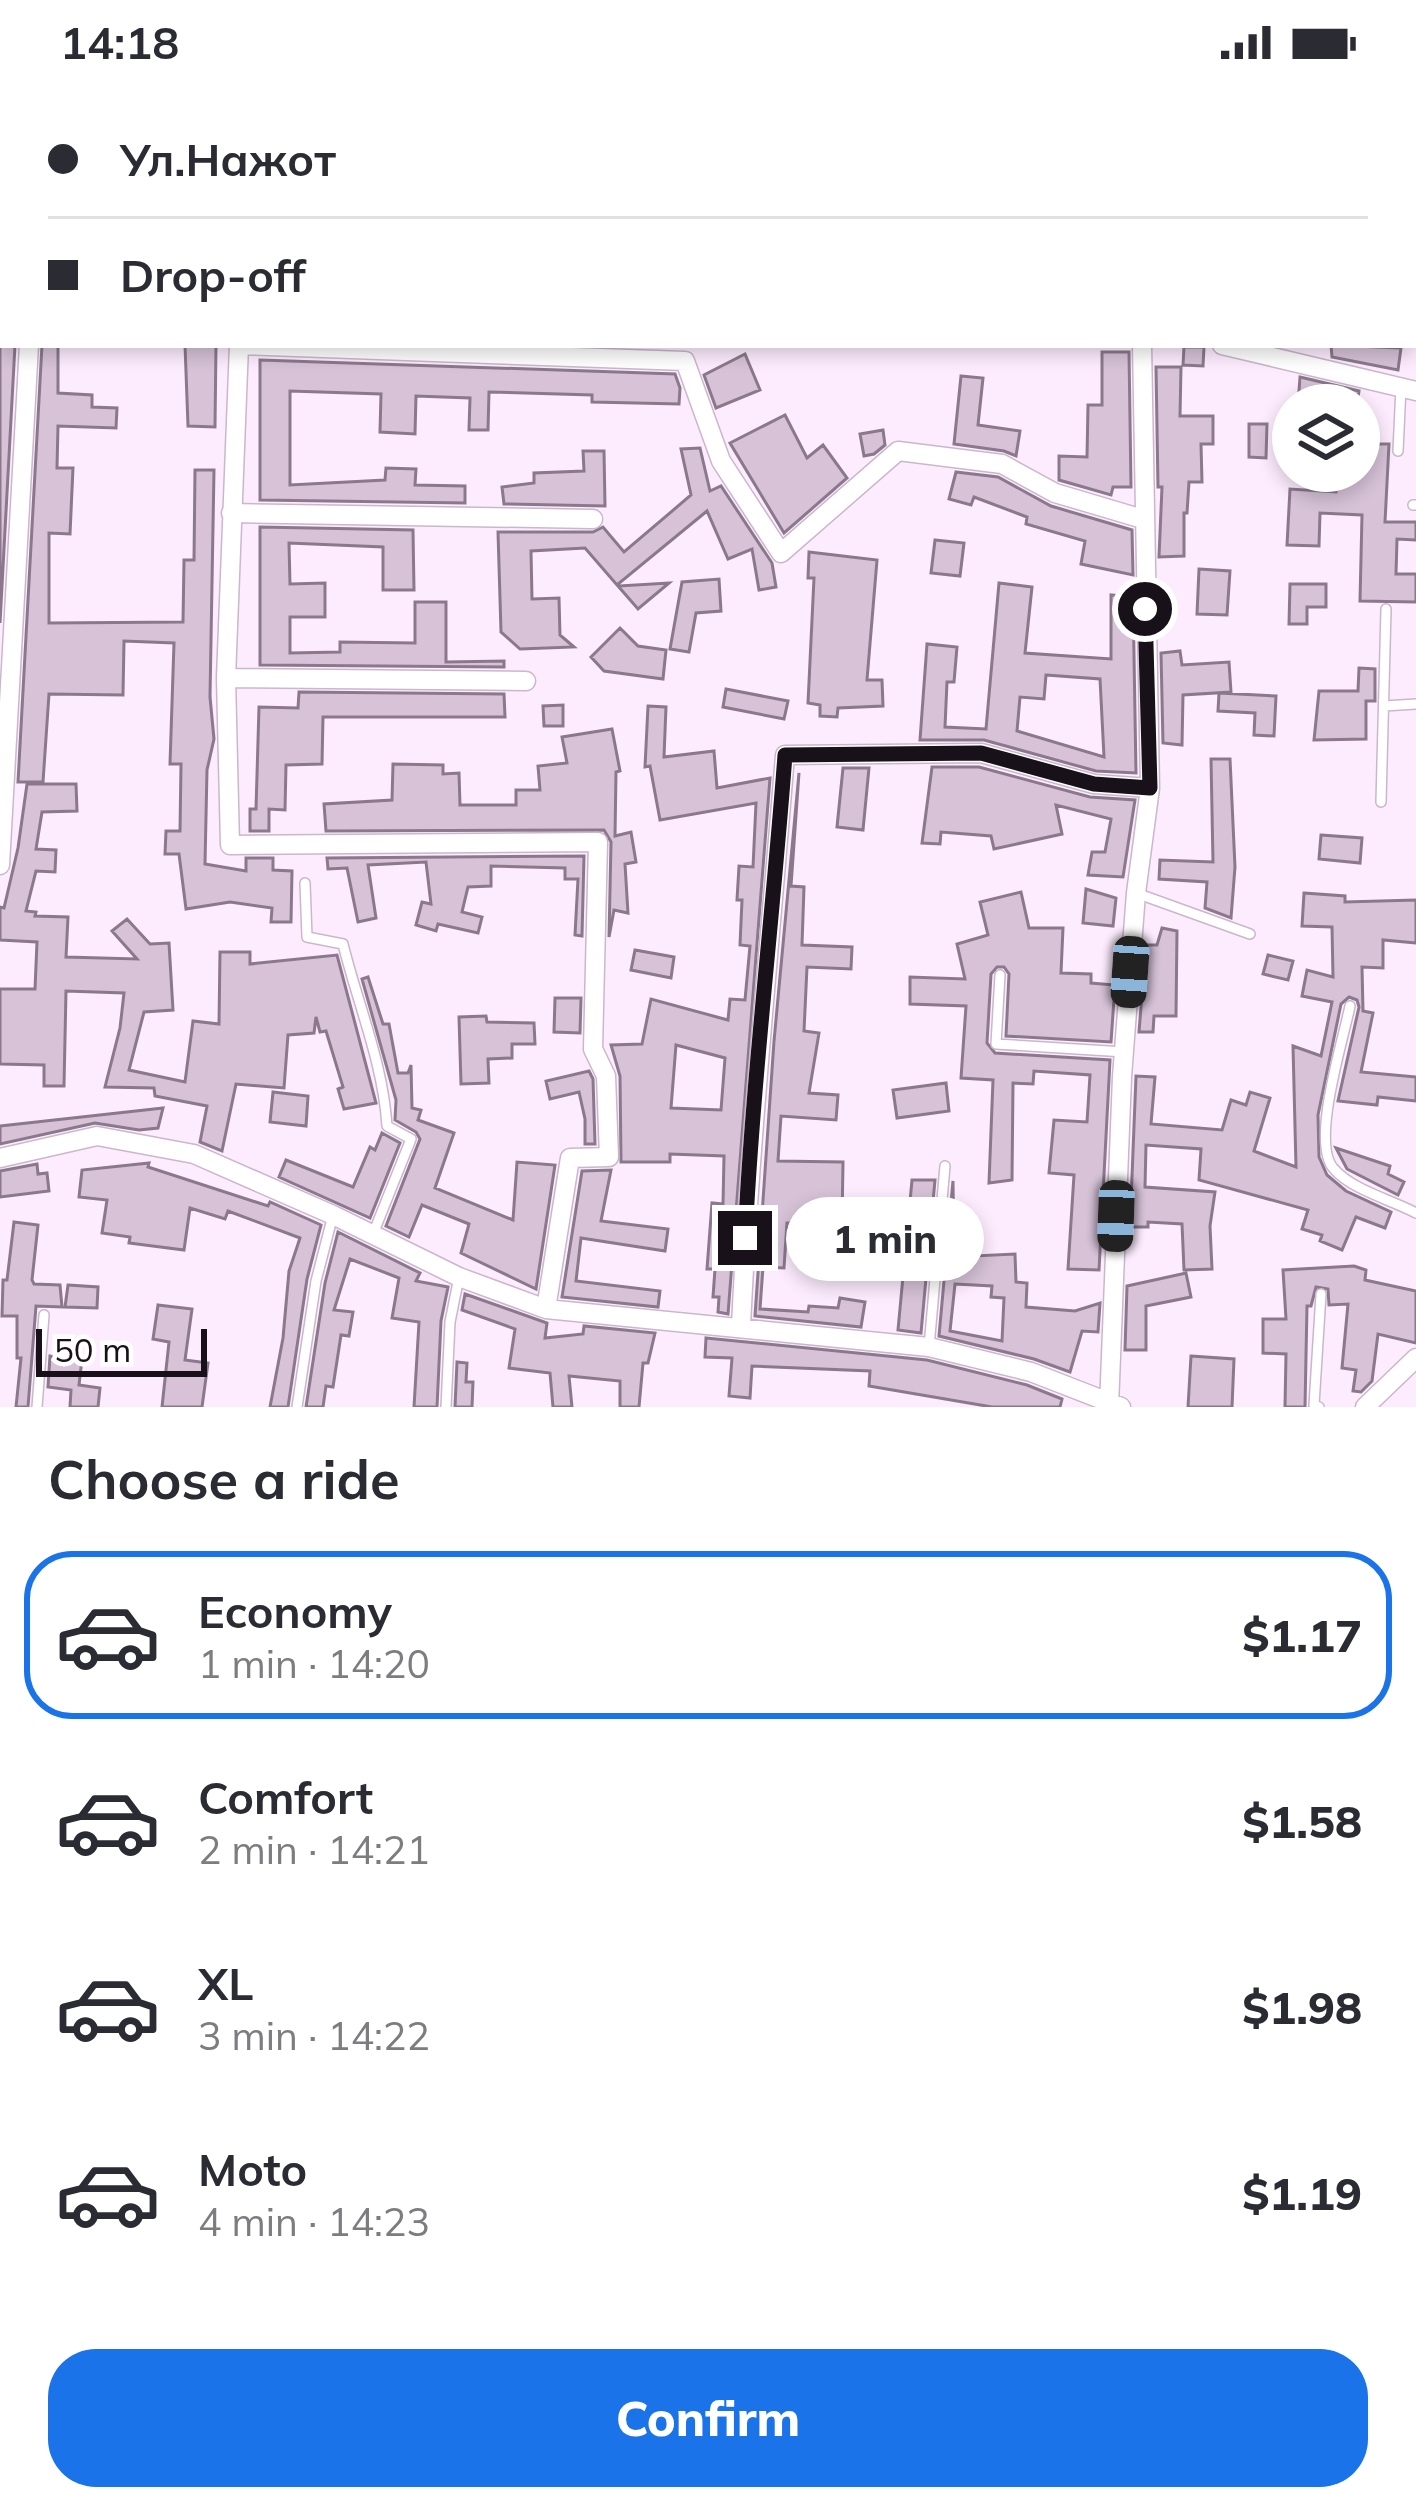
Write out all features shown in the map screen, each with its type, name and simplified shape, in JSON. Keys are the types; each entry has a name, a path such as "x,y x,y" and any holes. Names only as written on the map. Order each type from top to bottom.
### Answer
{"street":[{"path":"0,865 29,348"},
{"path":"238,348 226,677 230,845 598,842 592,1049 605,1076 609,1157 570,1158 546,1309"},
{"path":"406,348 685,353 722,461 781,553 898,452 1002,464 1055,493 1143,519"},
{"path":"0,1158 97,1136 194,1154 459,1277 546,1309 929,1346 1030,1372 1113,1406 1125,1052 1136,893 1150,788 1142,348"},
{"path":"1235,348 1409,389"},
{"path":"231,513 593,519"},
{"path":"226,677 526,681"},
{"path":"741,1326 749,1149 767,992 785,755 981,753 1094,784 1150,788"},
{"path":"1365,1407 1416,1358"}],"lane":[{"path":"1398,451 1409,389"},
{"path":"1381,802 1386,609"},
{"path":"1384,706 1416,704"},
{"path":"305,883 308,937 343,944 384,1084 387,1126 411,1139 373,1234"},
{"path":"1136,893 1250,934"},
{"path":"1000,975 996,1044 1125,1052"},
{"path":"1350,1006 1328,1108 1329,1165 1341,1176 1416,1213"},
{"path":"929,1346 945,1166"},
{"path":"297,1407 316,1281 333,1215"},
{"path":"446,1407 450,1322 459,1277"},
{"path":"1319,1407 1314,1405 1321,1294"},
{"path":"38,1407 44,1315"}],"building":[{"path":"0,348 15,348 0,623"},
{"path":"42,348 58,348 58,393 92,395 92,407 117,408 116,428 58,426 57,468 73,468 70,534 49,533 49,623 183,622 184,560 194,560 195,470 214,470 210,697 214,739 207,770 205,864 246,871 246,858 273,858 273,870 292,871 291,922 271,922 272,908 230,902 186,909 179,854 165,854 166,831 180,831 181,764 170,764 174,643 124,641 123,695 49,694 43,782 18,782"},
{"path":"185,348 216,348 215,427 188,426"},
{"path":"1184,348 1204,348 1203,366 1183,365"},
{"path":"1331,348 1401,348 1398,370 1332,357"},
{"path":"1102,352 1129,352 1131,487 1113,487 1111,495 1059,480 1059,456 1087,457 1088,405 1102,405"},
{"path":"745,354 760,390 716,408 704,375"},
{"path":"260,360 675,374 679,404 489,392 488,430 469,430 470,398 416,396 415,434 380,432 381,394 290,391 290,485 385,480 386,468 416,469 415,485 465,486 465,503 260,500"},
{"path":"1156,367 1181,367 1180,416 1213,416 1213,444 1201,444 1202,482 1189,482 1184,556 1159,557 1162,487 1158,487"},
{"path":"961,376 983,378 978,425 1020,431 1016,456 954,444"},
{"path":"1300,377 1330,384 1300,384"},
{"path":"785,415 807,458 823,445 847,478 784,533 730,443"},
{"path":"1249,424 1267,424 1266,458 1249,457"},
{"path":"883,430 885,445 864,456 860,434"},
{"path":"1380,444 1389,444 1385,522 1416,522 1416,540 1397,539 1396,574 1416,574 1416,602 1360,601 1362,515 1320,513 1319,546 1287,545 1290,492 1380,492"},
{"path":"700,448 710,491 721,486 772,563 776,587 759,590 752,549 728,559 707,511 617,585 585,548 531,551 532,599 559,598 560,635 574,647 520,649 501,632 498,532 593,532 603,527 624,552 691,495 681,449"},
{"path":"583,451 604,451 605,506 504,504 502,487 534,483 534,473 584,471"},
{"path":"956,472 998,477 1051,506 1132,530 1133,575 1081,564 1085,541 1026,524 1027,517 974,497 971,505 949,499"},
{"path":"260,527 413,530 414,590 383,590 383,547 289,543 290,584 325,583 325,617 290,617 290,653 340,652 340,642 415,643 415,602 446,602 446,662 504,661 504,667 260,665"},
{"path":"935,540 964,543 960,576 931,573"},
{"path":"809,552 877,560 867,680 882,680 883,706 838,708 837,717 820,716 820,705 808,703 814,578 808,578"},
{"path":"1199,569 1230,571 1227,615 1197,614"},
{"path":"719,579 721,611 696,613 689,652 670,649 682,582"},
{"path":"669,583 638,609 618,586"},
{"path":"999,583 1032,587 1025,653 1111,659 1111,595 1133,597 1136,773 1096,771 984,740 920,740 927,644 957,647 954,682 947,682 945,727 986,729","holes":["1046,675 1100,679 1104,757 1017,731 1020,697 1044,699"]},
{"path":"1290,584 1326,584 1326,607 1307,607 1307,624 1289,624"},
{"path":"620,628 638,646 666,650 663,679 604,671 591,657"},
{"path":"1180,651 1182,665 1229,662 1231,692 1183,695 1182,745 1163,743 1161,653"},
{"path":"1359,668 1375,669 1375,701 1366,701 1366,739 1314,740 1319,691 1358,691"},
{"path":"726,689 788,701 784,719 723,707"},
{"path":"299,692 504,694 505,717 323,717 322,764 286,765 285,810 269,809 269,831 250,831 250,809 256,809 259,707 298,708"},
{"path":"1219,693 1276,696 1274,736 1254,735 1255,713 1218,711"},
{"path":"563,705 563,726 544,726 543,706"},
{"path":"648,706 666,707 664,757 714,751 717,788 770,778 728,1314 718,1312 719,1297 713,1297 715,1269 707,1269 712,1203 723,1204 724,1156 670,1154 670,1162 621,1162 620,1076 611,1045 642,1044 651,999 728,1020 730,999 745,1000 750,946 740,945 742,900 737,900 739,866 753,867 756,803 660,820 650,766 645,767","holes":["676,1045 725,1058 721,1110 671,1108"]},
{"path":"612,729 620,771 616,772 615,836 631,832 636,862 625,864 628,913 614,910 609,937 611,842 604,830 326,831 324,804 392,800 393,764 443,765 443,774 459,773 460,805 516,805 516,790 540,790 538,766 567,763 562,737"},
{"path":"1211,759 1230,759 1235,867 1231,918 1205,908 1207,882 1159,879 1160,860 1213,862"},
{"path":"932,767 979,767 1090,797 1135,800 1123,877 1088,875 1092,852 1105,852 1111,819 1056,805 1062,834 994,849 991,836 941,832 940,844 922,843"},
{"path":"843,768 869,768 863,830 837,827"},
{"path":"799,773 791,886 804,887 802,945 852,947 851,969 807,967 804,1031 819,1033 809,1093 838,1095 836,1120 781,1116 778,1161 843,1162 842,1224 787,1223 784,1268 763,1267 760,1309 808,1312 809,1306 838,1308 840,1298 865,1302 861,1327 755,1316"},
{"path":"27,784 76,784 77,811 42,812 36,849 56,850 55,872 36,871 26,911 36,912 35,916 68,917 66,957 137,959 112,931 127,919 150,944 169,943 173,1010 144,1012 129,1070 185,1082 193,1021 219,1024 220,952 250,952 250,964 337,955 376,1103 344,1109 338,1089 343,1087 326,1031 320,1032 316,1017 314,1033 288,1035 284,1088 236,1084 222,1151 200,1142 207,1106 155,1096 154,1088 105,1087 124,993 66,991 64,1086 44,1086 44,1065 0,1064 0,989 35,989 37,942 0,940 0,907 4,908 18,848"},
{"path":"1321,835 1362,838 1360,863 1319,859"},
{"path":"584,856 582,936 575,935 578,879 565,879 565,868 491,866 491,886 468,887 462,912 482,917 478,933 438,924 436,931 416,925 422,902 431,904 426,862 368,865 376,918 358,922 347,868 328,869 327,858"},
{"path":"1086,889 1116,898 1113,926 1083,923"},
{"path":"1021,892 1029,928 1063,928 1061,973 1091,974 1091,983 1115,985 1111,1042 1006,1036 1009,974 997,967 991,974 987,1043 995,1053 1110,1060 1099,1270 1068,1269 1074,1175 1049,1173 1054,1120 1087,1122 1090,1075 1034,1071 1033,1084 1013,1083 1012,1180 989,1183 993,1080 961,1078 966,1006 910,1004 910,977 965,979 957,944 988,935 980,902"},
{"path":"1304,893 1345,896 1345,902 1416,900 1416,943 1383,940 1383,968 1362,967 1363,1011 1373,1013 1361,1072 1416,1077 1416,1101 1378,1097 1377,1105 1338,1101 1359,1007 1349,997 1341,1004 1318,1115 1319,1157 1327,1175 1346,1191 1391,1212 1385,1228 1356,1217 1342,1250 1320,1241 1322,1235 1302,1229 1308,1210 1199,1180 1201,1149 1146,1145 1145,1187 1215,1192 1210,1226 1212,1269 1184,1270 1182,1224 1148,1222 1148,1227 1130,1227 1136,1076 1155,1077 1151,1124 1222,1130 1231,1100 1246,1105 1250,1092 1270,1098 1254,1151 1296,1167 1293,1046 1321,1056 1332,1002 1302,996 1307,970 1333,977 1332,927 1302,926"},
{"path":"1162,928 1177,931 1176,1016 1154,1016 1153,1032 1139,1032 1146,945 1157,945"},
{"path":"635,950 674,957 671,978 631,970"},
{"path":"1268,955 1293,961 1288,980 1263,974"},
{"path":"368,977 383,1024 389,1024 398,1073 408,1073 411,1065 412,1108 421,1110 418,1120 454,1133 435,1188 513,1220 517,1162 555,1165 536,1289 461,1253 469,1224 422,1205 409,1237 386,1226 420,1139 395,1120 396,1100 362,979"},
{"path":"555,998 581,998 580,1033 554,1032"},
{"path":"486,1016 487,1022 534,1023 535,1044 512,1044 512,1058 488,1059 489,1083 461,1084 459,1017"},
{"path":"589,1071 595,1144 585,1144 579,1092 550,1099 546,1081"},
{"path":"946,1083 949,1111 897,1118 893,1090"},
{"path":"273,1092 308,1096 306,1126 270,1122"},
{"path":"163,1108 158,1128 95,1123 0,1144 0,1126"},
{"path":"382,1133 400,1143 370,1218 279,1177 286,1160 353,1187 370,1147 375,1150"},
{"path":"1336,1148 1390,1166 1388,1174 1404,1182 1398,1195 1347,1169"},
{"path":"149,1163 148,1167 268,1206 270,1202 321,1225 307,1279 288,1407 270,1407 289,1271 300,1238 228,1211 225,1219 190,1208 184,1250 129,1243 130,1237 102,1233 107,1200 79,1197 82,1170"},
{"path":"37,1164 38,1174 47,1173 49,1191 0,1197 0,1171"},
{"path":"611,1170 601,1221 668,1229 665,1251 581,1238 576,1281 660,1291 658,1307 562,1297 582,1171"},
{"path":"912,1180 935,1180 921,1333 898,1330"},
{"path":"953,1181 954,1257 1015,1254 1016,1282 1027,1283 1026,1307 1075,1311 1100,1303 1098,1332 1082,1331 1070,1372 939,1336","holes":["955,1284 992,1286 991,1297 1004,1298 1002,1341 950,1331"]},
{"path":"14,1222 38,1225 32,1280 60,1285 62,1307 36,1306 28,1407 16,1407 21,1358 17,1358 17,1316 2,1316"},
{"path":"338,1232 420,1273 416,1281 448,1287 441,1321 437,1407 414,1407 419,1322 392,1318 399,1278 350,1259 334,1310 353,1312 349,1336 341,1335 333,1387 326,1386 323,1407 306,1407 325,1283"},
{"path":"1354,1266 1366,1270 1365,1280 1416,1291 1416,1343 1378,1334 1372,1381 1361,1392 1353,1391 1356,1370 1342,1368 1348,1304 1329,1305 1328,1289 1316,1287 1311,1306 1307,1306 1305,1407 1285,1407 1286,1354 1263,1353 1263,1319 1286,1319 1283,1270"},
{"path":"1186,1273 1191,1297 1146,1306 1146,1350 1125,1350 1127,1286"},
{"path":"68,1285 98,1287 97,1308 65,1307"},
{"path":"465,1294 547,1323 545,1338 583,1334 584,1326 655,1333 648,1363 643,1363 639,1407 620,1407 620,1381 569,1376 572,1407 553,1407 550,1373 509,1368 515,1329 462,1310"},
{"path":"158,1305 192,1309 185,1360 208,1363 202,1407 162,1407 169,1342 153,1339"},
{"path":"706,1338 927,1360 1027,1385 1062,1399 1060,1407 992,1407 869,1386 870,1371 752,1366 750,1398 729,1396 732,1358 705,1357"},
{"path":"50,1356 82,1359 79,1385 100,1388 98,1407 70,1407 71,1390 48,1387"},
{"path":"1191,1356 1234,1359 1232,1407 1188,1407"},
{"path":"457,1362 467,1363 466,1382 473,1382 472,1407 455,1407"}],"route":[{"path":"745,1238 785,755 981,753 1094,784 1150,788 1145,609"}]}
